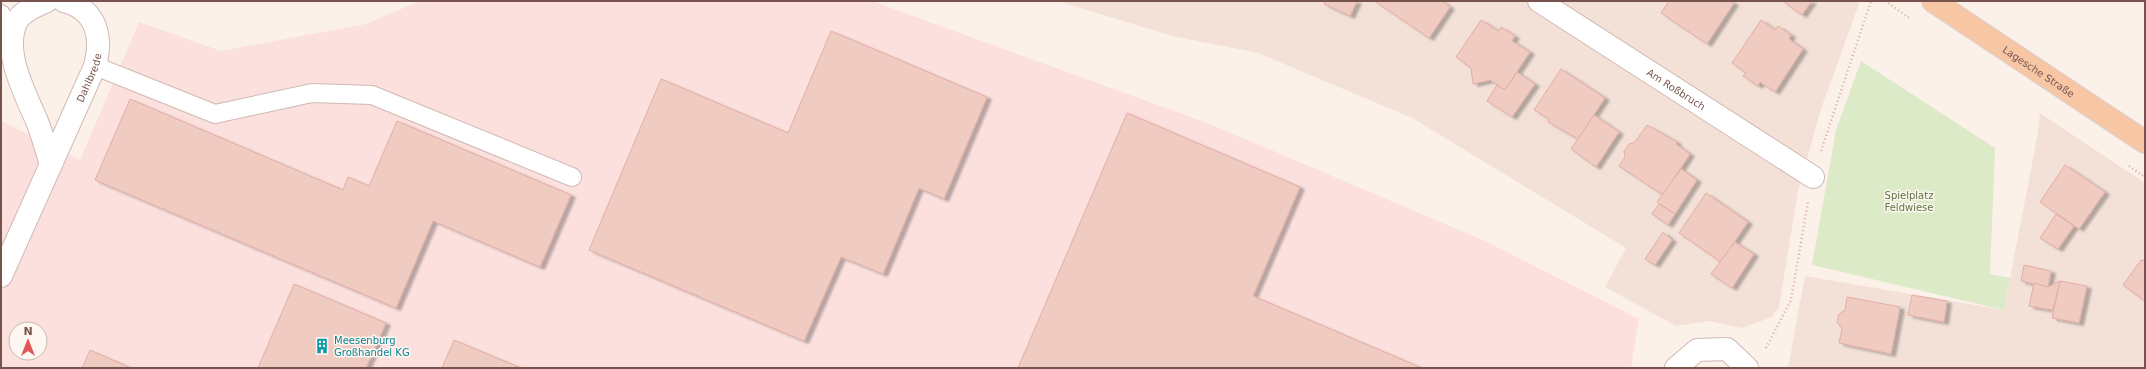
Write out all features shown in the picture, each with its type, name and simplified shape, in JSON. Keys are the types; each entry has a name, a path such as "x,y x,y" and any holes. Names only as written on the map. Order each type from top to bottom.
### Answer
{"main road":[{"name":"Lagesche Straße","path":"1933,1 2145,142"}],"street":[{"path":"47,1 30,8 19,18 7,21 13,62 38,125 51,165"},
{"name":"Dahlbrede","path":"1,276 95,66 98,53 94,24 86,12 75,4 64,1"},
{"name":"Am Roßbruch","path":"1539,1 1813,178"},
{"path":"1676,368 1697,350 1727,349 1747,368"}],"lane":[{"path":"95,66 215,114 312,93 372,95 572,178"}],"shaded area":[{"path":"420,1 872,1 1210,124 1487,242 1639,319 1631,368 1,368 1,121 80,160 139,22 221,51 366,24"},
{"path":"1058,1 1860,1 1821,109 1798,191 1779,307 1772,317 1742,328 1709,321 1676,326 1605,287 1626,248 1412,118 1258,53 1172,36"},
{"path":"2040,113 2145,183 2145,368 1788,368 1805,276 2004,310 2038,132"}],"green space":[{"name":"Spielplatz Feldwiese","path":"1861,61 1995,148 1990,274 2010,278 2004,310 1812,265 1836,130"}],"building":[{"path":"1325,1 1357,1 1350,16 1324,4"},
{"path":"1442,1 1450,7 1429,38 1376,2"},
{"path":"1669,1 1731,1 1734,3 1707,44 1661,13"},
{"path":"1786,1 1812,1 1802,15 1785,3"},
{"path":"1481,20 1498,31 1501,27 1515,36 1512,41 1530,52 1505,90 1490,80 1473,84 1471,68 1456,57"},
{"path":"1761,20 1775,30 1778,26 1791,35 1789,39 1803,49 1775,92 1760,82 1758,86 1743,76 1746,73 1732,63"},
{"path":"831,31 987,97 944,199 919,188 883,274 841,257 804,341 589,250 661,79 788,133"},
{"path":"1561,69 1605,98 1578,139 1548,122 1549,119 1534,110"},
{"path":"1517,72 1535,84 1512,117 1487,101 1497,85 1505,90"},
{"path":"130,99 343,190 348,177 369,186 397,121 571,195 540,267 433,221 396,308 95,180"},
{"path":"1127,113 1300,187 1253,296 1422,368 1018,368"},
{"path":"1594,115 1619,132 1596,167 1571,149"},
{"path":"1647,125 1677,142 1676,144 1690,154 1663,195 1619,166 1625,157 1624,151 1629,144 1635,142"},
{"path":"2065,165 2105,192 2079,229 2040,202"},
{"path":"1681,169 1697,180 1675,214 1657,202"},
{"path":"1706,193 1748,222 1721,262 1679,233"},
{"path":"1659,204 1675,214 1668,225 1652,214"},
{"path":"2056,214 2074,226 2058,249 2040,238"},
{"path":"1663,232 1672,240 1655,265 1645,259"},
{"path":"1735,242 1754,254 1732,288 1711,274"},
{"path":"2145,258 2145,301 2123,285 2141,260 2143,261"},
{"path":"2024,265 2051,271 2048,287 2021,281"},
{"path":"2060,281 2087,286 2079,323 2052,318"},
{"path":"2060,281 2053,310 2029,306 2034,283 2048,287"},
{"name":"Meesenburg Großhandel KG","path":"294,284 386,323 366,368 258,368"},
{"path":"1912,295 1947,301 1944,322 1908,315"},
{"path":"1847,297 1900,307 1891,354 1839,343 1842,329 1837,322 1839,314 1845,310"},
{"path":"454,340 521,368 442,368"},
{"path":"90,350 131,368 82,368"}],"place":[{"name":"Meesenburg Großhandel KG","path":"322,346"}]}
